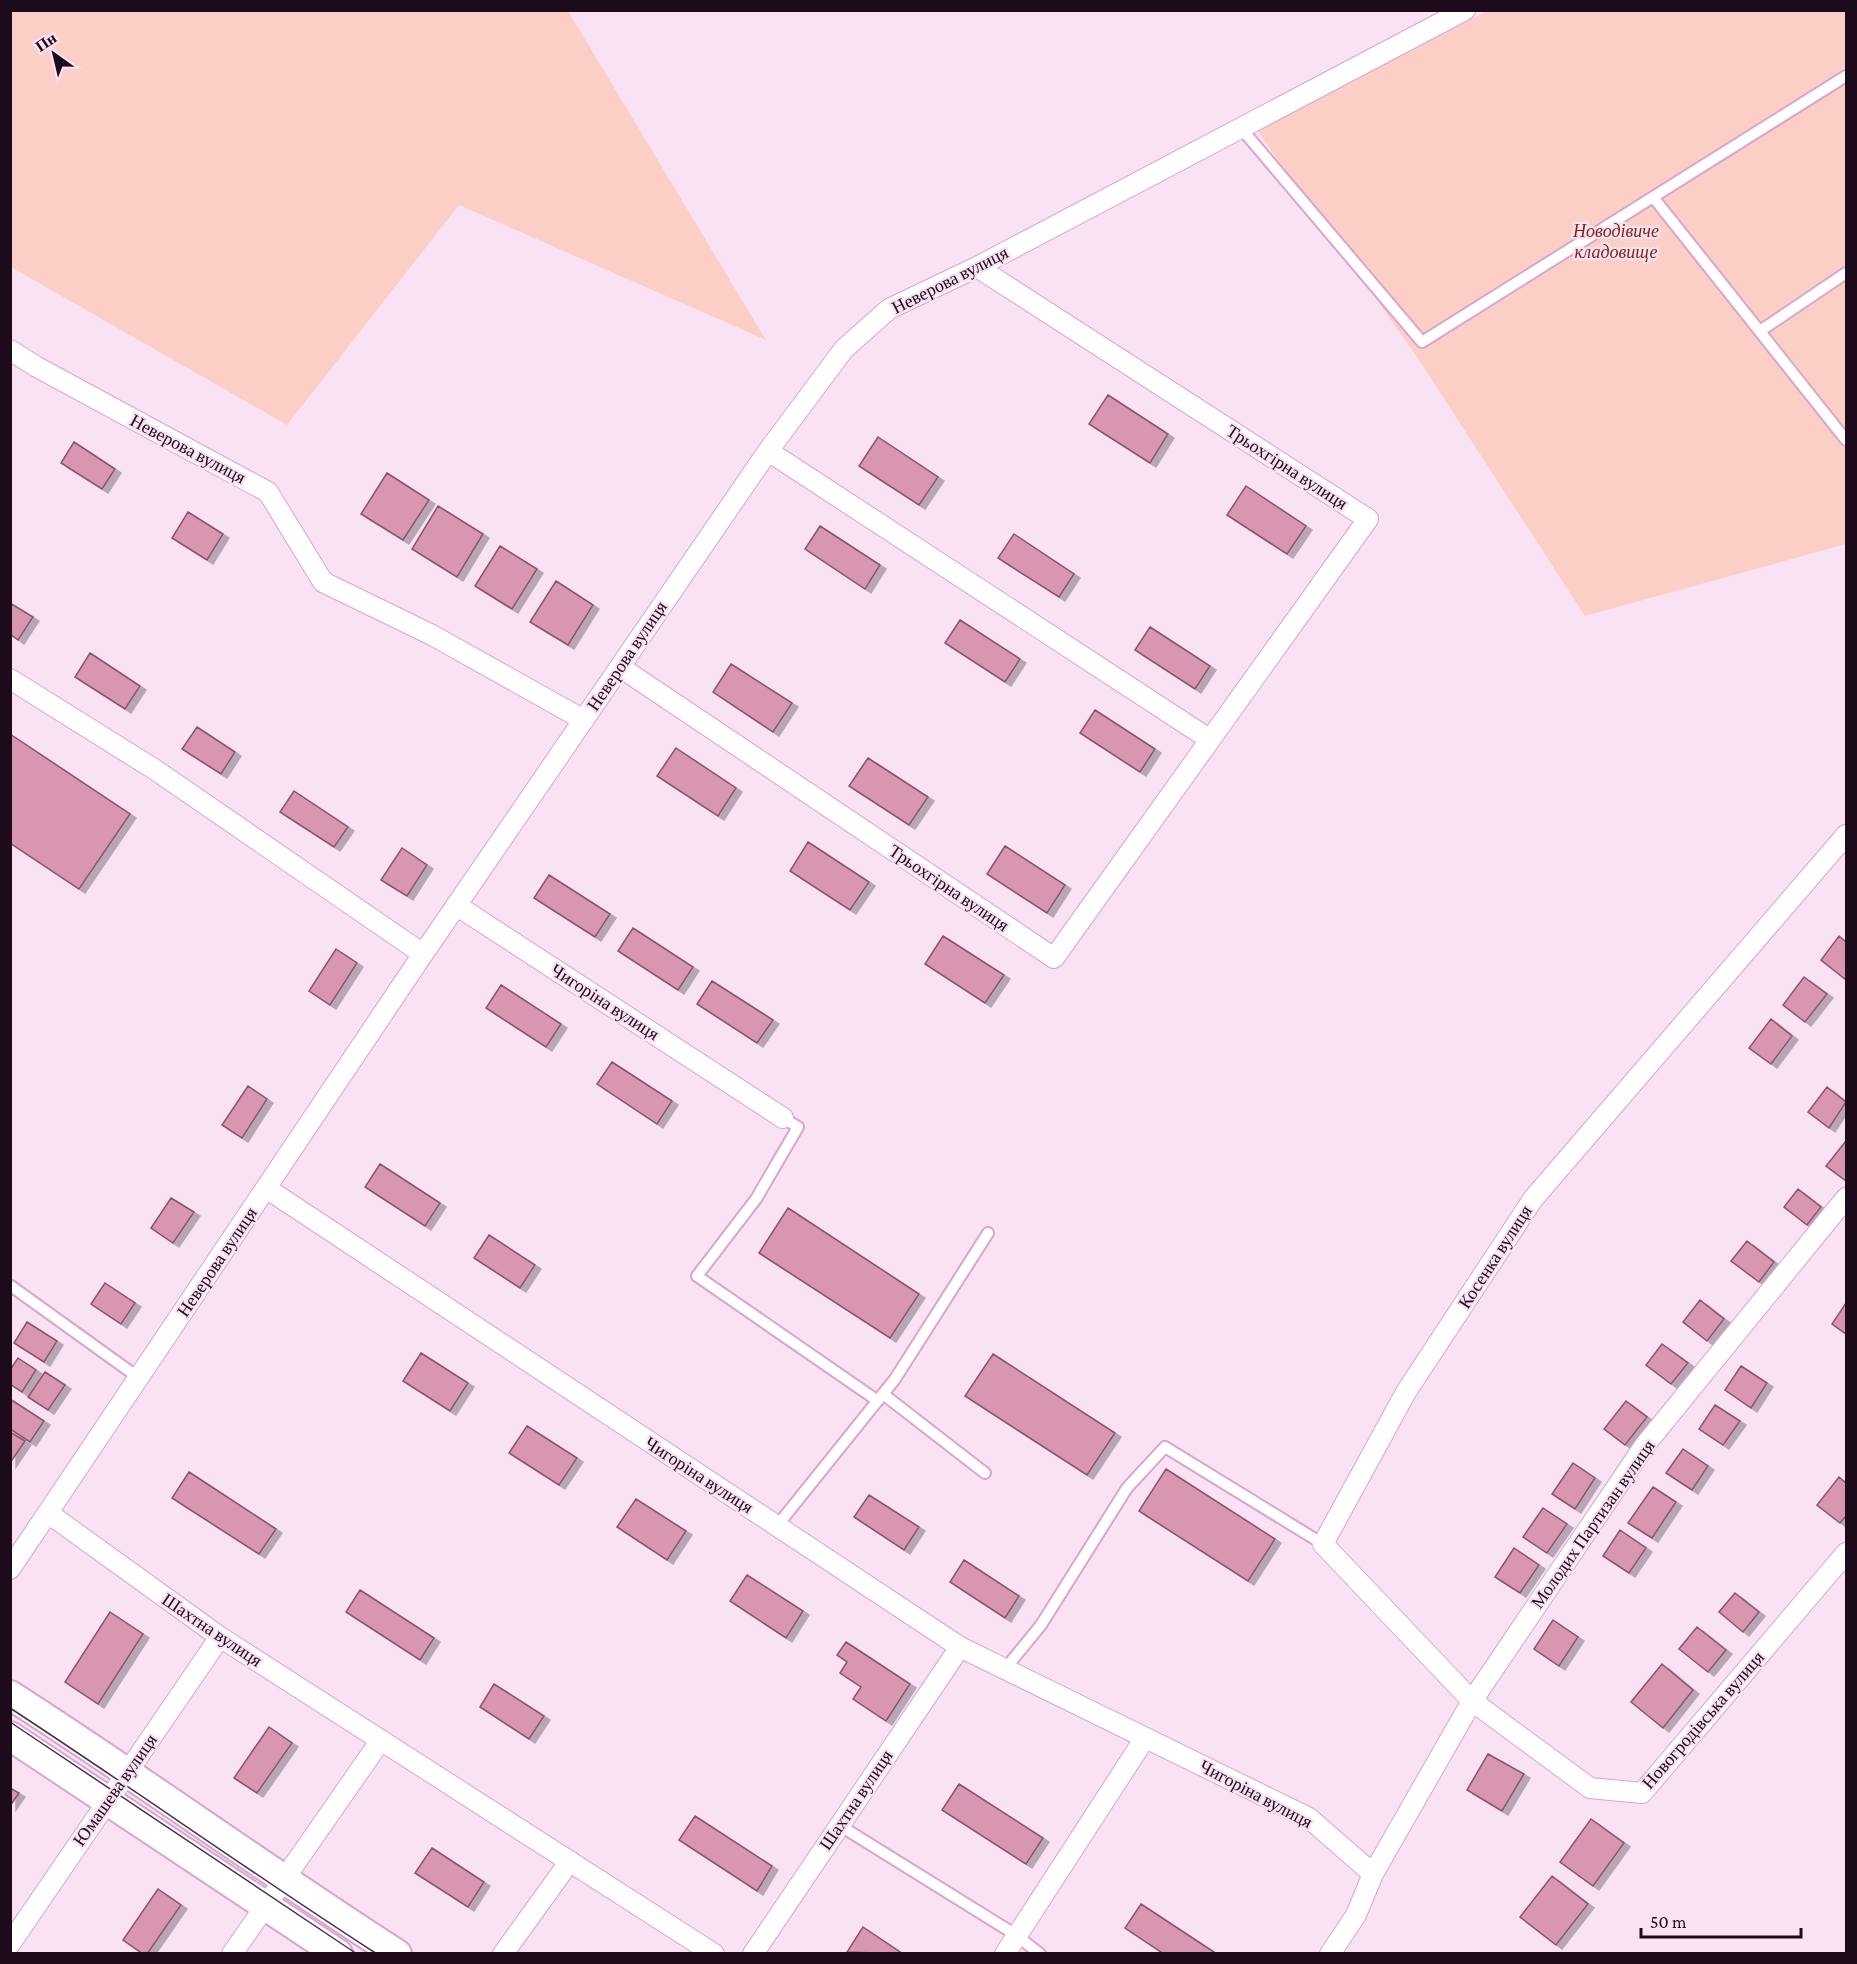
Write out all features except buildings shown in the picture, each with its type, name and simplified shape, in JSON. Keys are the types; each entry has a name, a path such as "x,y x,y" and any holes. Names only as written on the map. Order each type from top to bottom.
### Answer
{"main road":[{"path":"10,1695 128,1771 283,1881 397,1953"},
{"path":"10,1736 338,1953"}],"street":[{"name":"Неверова вулиця","path":"10,1569 423,954 768,451 844,349 889,309 977,267 1465,10"},
{"name":"Трьохгірна вулиця","path":"620,667 1054,958 1368,519 977,267"},
{"name":"Неверова вулиця","path":"10,350 37,367 268,492 323,582 432,635 584,720"},
{"path":"768,451 1209,739"},
{"path":"10,679 154,769 423,954"},
{"name":"Косенка вулиця","path":"1323,1544 1406,1392 1533,1199 1846,835"},
{"name":"Чигоріна вулиця","path":"456,906 783,1118"},
{"name":"Чигоріна вулиця","path":"266,1188 960,1647 1309,1818 1373,1874"},
{"name":"Молодих Партизан вулиця","path":"1373,1874 1472,1701 1645,1445 1846,1198"},
{"name":"Шахтна вулиця","path":"48,1514 220,1637 714,1953"},
{"path":"1323,1544 1472,1701"},
{"name":"Новогродівська вулиця","path":"1472,1701 1590,1788 1642,1793 1846,1553"},
{"name":"Юмашева вулиця","path":"10,1944 220,1637"},
{"name":"Шахтна вулиця","path":"753,1953 960,1647"},
{"path":"1005,1953 1145,1738"},
{"path":"232,1953 381,1740"},
{"path":"503,1953 570,1862"},
{"path":"1330,1953 1356,1915 1373,1874"}],"lane":[{"path":"1240,127 1422,342 1846,76"},
{"path":"1653,197 1846,440"},
{"path":"1760,331 1846,273"},
{"path":"783,1118 798,1127 756,1199 697,1276 880,1398 985,1473"},
{"path":"777,1526 880,1398 988,1233"},
{"path":"11,1286 139,1378"},
{"path":"1005,1669 1041,1625 1127,1488 1165,1447 1323,1544"},
{"path":"839,1826 1016,1935 1040,1953"}],"green space":[{"path":"11,10 568,11 766,340 459,205 287,425 11,267"},
{"name":"Новодівиче кладовище","path":"1487,11 1846,11 1846,544 1585,616 1419,360 1257,130"}],"tram line":[{"path":"10,1708 377,1954"},
{"path":"10,1722 357,1954"}]}
